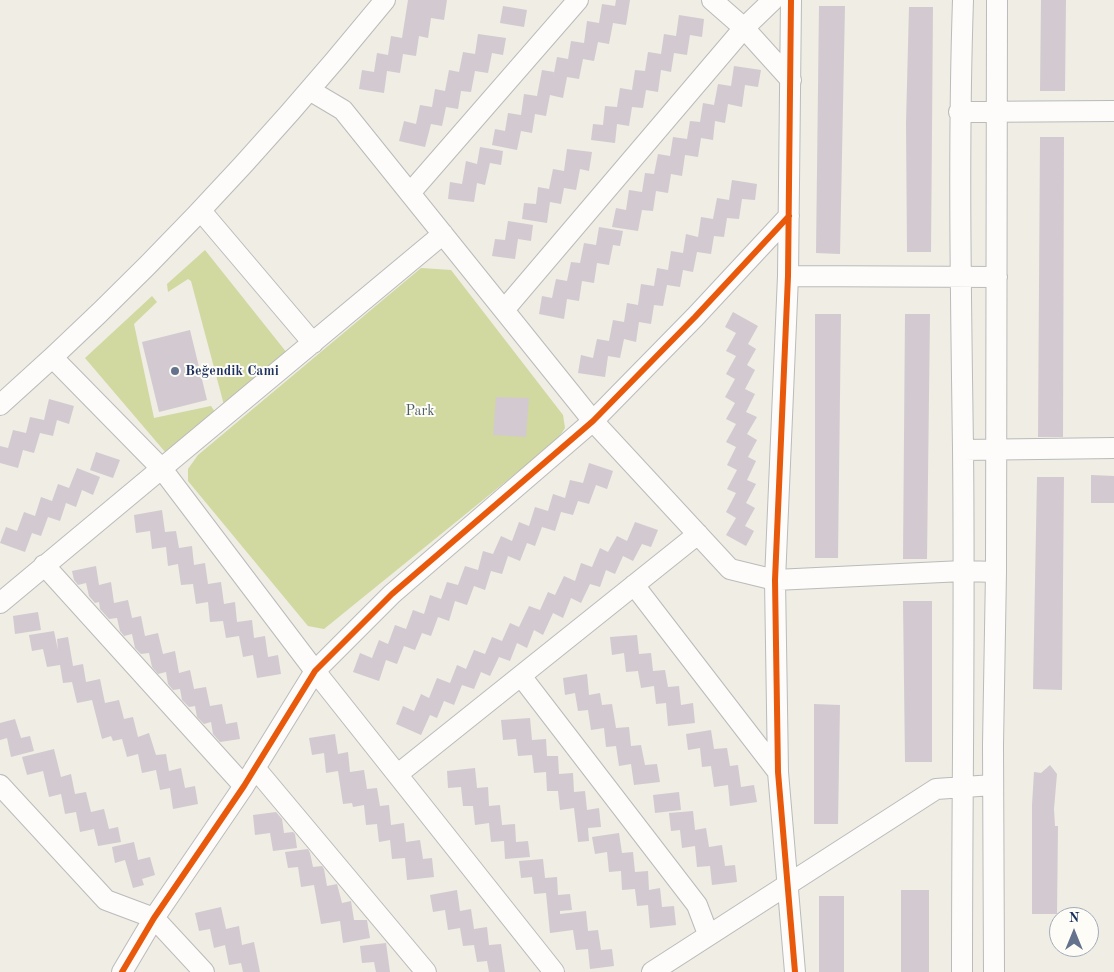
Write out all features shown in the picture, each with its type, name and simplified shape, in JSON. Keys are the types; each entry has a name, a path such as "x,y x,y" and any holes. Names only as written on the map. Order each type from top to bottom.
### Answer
{"street":[{"path":"0,404 53,358 201,211 310,91 384,0"},
{"path":"410,193 578,0"},
{"path":"712,0 744,28 790,80"},
{"path":"504,310 744,28 773,0"},
{"path":"791,0 788,276 775,580 778,772 786,886 795,972"},
{"path":"962,972 963,450 959,277 959,112 963,0"},
{"path":"994,972 993,745 996,572 997,0"},
{"path":"310,91 344,110 593,421 730,569 775,580 963,571 996,572"},
{"path":"959,112 1114,111"},
{"path":"201,211 313,343"},
{"path":"122,972 154,918 244,786 315,671 392,594 593,421 695,317 789,216"},
{"path":"0,603 443,234"},
{"path":"788,276 997,277"},
{"path":"53,358 162,469 315,671 554,972"},
{"path":"963,450 1114,448"},
{"path":"398,774 698,534"},
{"path":"44,565 244,786"},
{"path":"634,585 778,772"},
{"path":"521,676 697,905 708,934"},
{"path":"963,746 993,745"},
{"path":"255,768 426,972"},
{"path":"0,784 106,900 154,918 204,972"},
{"path":"652,972 708,934 936,789 993,785"}],"green space":[{"path":"205,250 287,353 224,405 191,281 188,279 168,292 167,284"},
{"name":"Park","path":"421,268 451,270 563,415 565,428 557,440 324,629 308,626 188,481 188,469 198,455"},
{"path":"152,296 157,302 134,324 154,418 211,406 215,412 166,453 85,358"}],"building":[{"path":"408,0 447,0 444,20 431,18 428,38 419,36 416,56 403,54 400,73 387,71 384,93 359,89 362,70 374,72 377,53 388,55 391,36 402,38"},
{"path":"616,0 630,0 626,25 613,23 609,44 598,42 594,61 583,59 579,79 567,77 563,98 550,95 546,116 535,114 532,133 521,131 517,150 492,145 495,129 505,131 508,113 521,115 524,94 537,96 542,70 554,72 553,78 557,57 568,59 571,41 584,43 587,21 599,23 602,4 615,6"},
{"path":"1041,0 1066,0 1065,91 1040,91"},
{"path":"503,6 527,10 524,27 500,23"},
{"path":"819,6 845,6 840,254 816,253"},
{"path":"909,7 933,7 931,252 907,252 906,123"},
{"path":"679,15 704,19 702,37 690,35 687,55 674,53 671,72 661,70 658,92 646,90 643,108 632,107 629,126 617,124 615,143 591,140 593,124 603,125 605,106 617,107 620,88 632,90 635,70 645,71 648,52 661,54 664,34 676,36"},
{"path":"478,34 506,38 503,55 492,53 488,73 475,71 471,92 461,91 458,109 446,107 442,126 431,124 425,147 399,141 404,121 416,124 420,105 432,107 435,89 445,91 449,70 459,72 463,52 475,54"},
{"path":"734,66 761,70 758,87 745,85 742,107 728,104 725,123 715,121 713,140 701,138 698,157 685,155 682,176 671,174 668,193 656,191 653,211 642,210 638,231 612,227 616,208 626,210 629,190 642,192 645,173 654,174 658,154 670,156 673,137 687,139 690,121 700,122 703,103 714,105 718,84 731,86"},
{"path":"1040,137 1064,137 1063,437 1038,437"},
{"path":"480,147 503,151 501,165 490,163 485,185 477,183 474,202 448,199 450,182 462,184 466,161 477,164"},
{"path":"567,149 592,152 589,171 580,169 576,190 564,188 561,204 550,202 547,223 522,219 524,203 536,204 538,187 549,189 553,169 564,171"},
{"path":"732,180 757,184 755,200 742,199 739,219 727,218 724,237 714,236 711,254 697,252 693,272 683,270 680,287 667,285 663,306 654,305 651,324 639,322 636,342 624,339 620,358 608,356 605,377 578,373 581,355 593,358 597,339 609,341 613,320 624,322 627,303 638,305 641,284 654,286 657,268 668,270 671,251 683,253 686,234 698,237 701,217 713,219 717,198 729,200"},
{"path":"508,221 533,225 531,241 518,239 515,259 492,256 495,239 505,240"},
{"path":"599,227 623,231 620,246 613,245 609,265 597,263 594,283 582,281 579,301 567,299 564,319 539,314 542,296 552,298 556,279 567,281 571,262 580,263 584,243 596,245"},
{"path":"733,312 758,326 748,344 756,349 747,365 755,370 745,389 755,394 746,412 757,417 747,434 757,440 748,457 756,461 747,480 756,484 746,503 755,508 745,526 754,531 746,546 726,535 736,518 726,512 736,493 727,489 737,470 727,465 736,447 726,442 736,424 726,419 735,403 725,397 735,379 726,374 736,356 726,351 736,333 725,327"},
{"path":"815,314 841,314 838,558 815,558"},
{"path":"905,314 930,314 927,559 903,559"},
{"name":"Beğendik Cami","path":"190,330 207,400 159,412 142,342"},
{"path":"496,397 529,398 526,437 493,435"},
{"path":"49,399 74,406 69,424 57,420 53,436 40,433 34,453 23,450 18,468 0,463 0,446 8,448 13,430 26,433 30,417 44,420"},
{"path":"96,452 120,460 113,478 90,470"},
{"path":"589,463 613,471 607,489 596,485 589,504 578,501 573,515 561,512 555,531 542,527 535,546 527,543 520,561 508,556 502,574 491,571 485,590 474,586 467,605 455,601 449,621 438,617 431,636 422,633 415,650 404,646 397,664 386,660 379,681 353,672 360,653 372,658 379,640 388,644 395,625 406,629 413,610 424,614 430,595 441,599 447,582 458,585 465,566 478,570 483,551 493,554 501,536 512,541 519,522 529,526 535,507 548,511 553,494 565,498 570,480 583,483"},
{"path":"77,468 100,477 93,495 82,490 76,507 66,503 60,521 48,517 41,536 32,533 25,552 0,543 6,527 17,531 24,512 35,516 41,497 52,501 58,484 69,488"},
{"path":"1091,475 1114,476 1114,503 1091,503"},
{"path":"1037,477 1064,477 1062,690 1033,689"},
{"path":"162,510 165,532 176,531 179,548 192,546 194,565 205,563 208,584 221,582 224,604 235,602 237,622 252,620 254,638 265,636 268,657 278,655 281,674 257,678 253,655 243,657 239,636 226,638 223,621 210,622 208,602 196,604 193,584 181,585 178,564 168,566 166,547 152,549 150,531 136,533 134,515"},
{"path":"635,522 658,530 651,547 642,544 633,561 623,556 615,574 606,570 600,587 590,584 581,603 571,598 563,618 553,613 543,635 534,630 527,648 517,643 510,661 499,657 490,676 481,672 474,689 462,685 454,705 444,701 437,718 430,715 421,735 396,724 403,706 414,711 421,694 429,698 437,678 450,683 457,665 466,669 474,650 485,654 492,637 502,641 510,623 519,627 529,606 540,610 548,592 555,595 564,576 575,581 581,563 592,567 600,548 608,552 617,536 627,541"},
{"path":"96,566 99,585 111,582 114,603 128,600 132,618 141,616 145,636 158,633 163,654 175,651 179,673 190,670 194,689 206,687 210,706 222,704 226,724 237,722 240,739 220,742 213,734 211,722 204,724 197,717 195,706 189,707 182,700 180,689 173,690 168,684 166,672 158,674 152,667 149,653 141,654 135,648 132,634 124,636 120,631 117,618 109,619 100,609 99,602 95,603 89,596 86,583 78,585 74,580 72,571"},
{"path":"903,601 932,601 932,762 905,762"},
{"path":"38,612 41,630 15,634 13,616"},
{"path":"54,631 58,650 57,639 68,637 73,666 83,664 86,682 100,679 105,703 119,700 124,719 133,717 138,737 149,733 156,755 166,754 169,771 181,768 185,788 195,786 198,804 173,809 170,788 160,790 156,770 142,773 138,754 127,757 122,739 113,741 111,736 102,739 92,700 77,703 72,682 63,683 60,665 47,667 43,649 32,651 29,635"},
{"path":"637,635 639,654 651,653 653,671 665,670 668,687 679,686 681,705 693,703 695,723 668,726 666,703 656,704 654,686 641,688 638,671 626,672 624,653 612,655 610,637"},
{"path":"587,674 589,695 600,693 602,705 612,704 616,728 629,727 631,746 641,745 645,765 657,764 660,782 634,785 631,764 619,766 616,746 606,747 604,728 591,730 588,710 578,711 575,693 565,695 563,678"},
{"path":"814,704 840,705 838,824 814,824"},
{"path":"530,718 532,740 546,739 547,756 558,756 559,774 573,773 574,792 585,791 587,810 599,808 601,827 588,828 589,841 578,842 574,808 560,810 558,791 547,791 546,772 534,773 532,755 518,756 516,739 503,740 501,720"},
{"path":"15,719 21,738 30,736 34,751 11,757 7,738 0,740 0,723"},
{"path":"711,730 714,749 727,748 730,766 738,765 741,787 754,785 757,802 730,806 728,785 714,787 711,766 702,767 700,748 688,750 686,734"},
{"path":"335,734 338,754 348,752 350,772 364,770 367,789 377,788 380,806 389,805 391,825 404,823 406,842 420,840 423,859 432,858 434,877 407,880 405,858 392,859 390,840 379,842 377,824 366,825 364,805 353,807 352,803 343,804 338,771 326,773 324,753 312,755 309,738"},
{"path":"54,749 61,777 71,774 75,794 86,792 91,812 104,809 109,829 118,827 121,842 98,846 94,829 80,832 76,812 65,814 61,794 49,797 43,771 27,775 22,757"},
{"path":"1050,765 1057,774 1054,809 1055,826 1058,826 1057,907 1049,907 1049,914 1032,914 1032,805 1034,772 1041,773"},
{"path":"475,768 477,788 488,787 489,806 500,805 502,825 515,824 516,842 528,841 530,857 505,859 504,841 491,842 489,823 475,825 473,806 463,806 461,787 448,788 447,771"},
{"path":"679,792 681,810 655,813 653,795"},
{"path":"693,811 695,830 706,828 709,847 722,845 725,866 735,865 737,882 712,885 710,866 697,867 695,846 682,848 680,830 671,831 669,813"},
{"path":"276,812 282,819 284,833 293,832 295,834 297,848 273,851 270,833 255,835 253,815"},
{"path":"619,833 622,853 633,852 635,872 648,871 649,890 660,888 662,907 674,906 676,925 650,928 648,905 637,906 635,889 622,890 621,871 609,872 607,852 595,854 592,837"},
{"path":"134,842 138,860 150,857 155,875 142,879 144,885 133,888 125,860 115,863 112,847"},
{"path":"308,849 313,867 322,866 324,869 327,886 337,884 342,903 351,901 354,920 367,920 370,938 343,943 340,921 321,924 314,885 301,887 298,867 288,868 285,852"},
{"path":"543,859 545,878 557,877 558,895 570,894 572,910 560,911 560,914 586,911 588,931 598,930 601,950 612,949 614,966 590,969 588,949 576,950 573,930 550,933 546,893 534,894 532,877 521,878 519,861"},
{"path":"457,890 460,911 471,909 474,929 487,927 489,945 501,944 505,972 489,972 487,961 477,962 474,945 463,946 460,928 448,930 445,910 433,912 430,895"},
{"path":"901,890 929,890 929,972 901,972"},
{"path":"819,896 844,896 844,972 819,972"},
{"path":"221,907 226,929 239,926 242,945 254,942 260,972 243,972 241,963 229,965 225,945 214,948 210,929 199,931 195,913"},
{"path":"386,943 390,972 376,972 374,962 362,963 360,946"}],"cycle path":[{"path":"791,0 788,276 775,580 778,772 795,972"},
{"path":"122,972 154,918 244,786 315,671 392,594 593,421 695,317 789,216"}],"place":[{"name":"Beğendik Cami","path":"175,371"}]}
